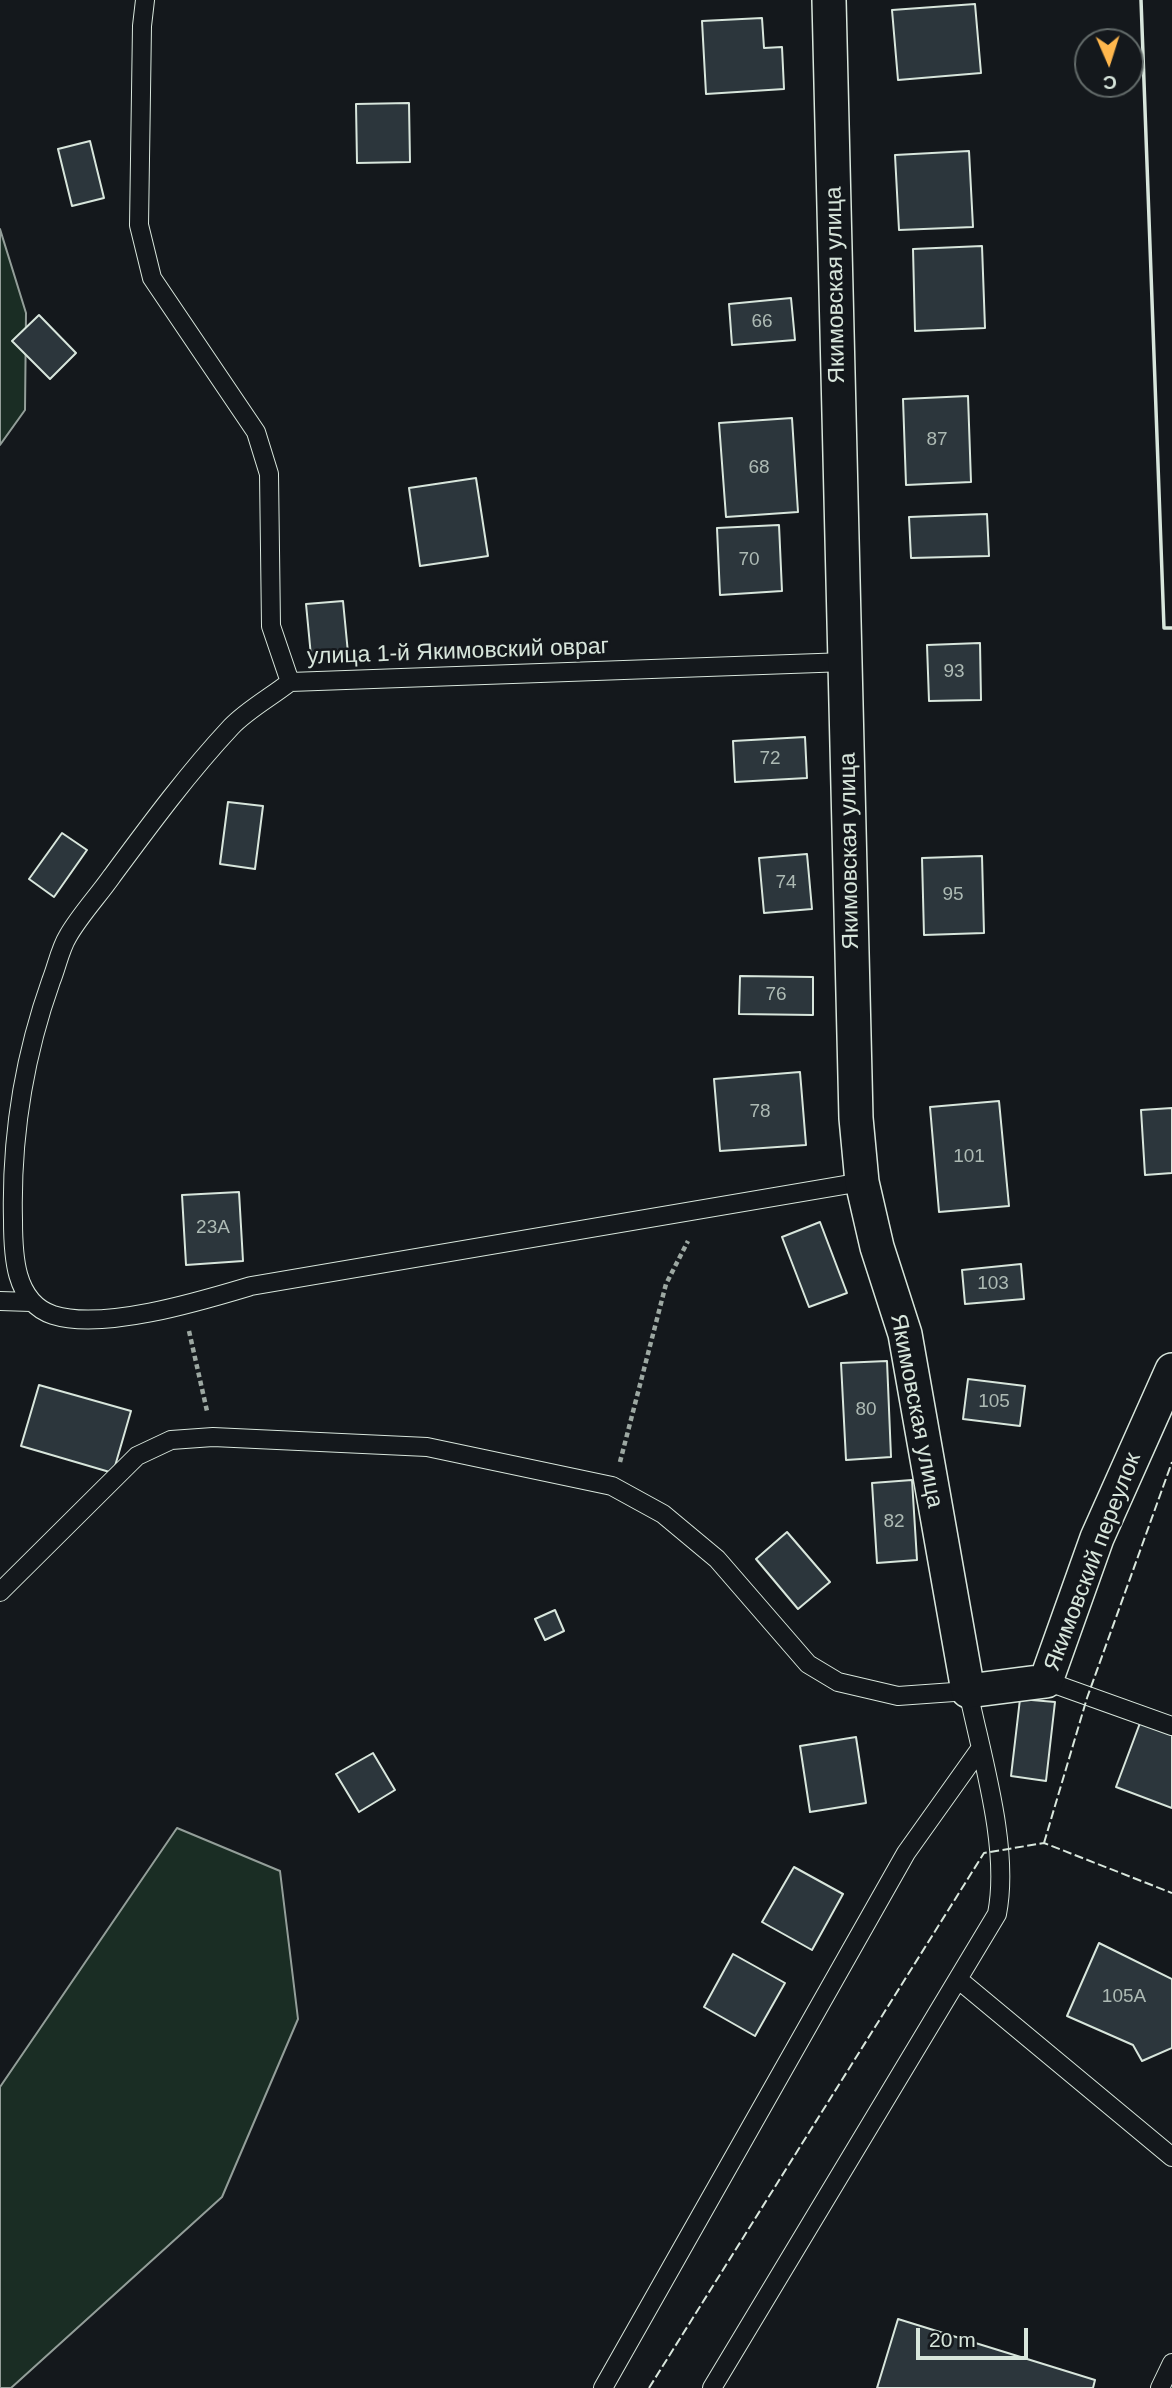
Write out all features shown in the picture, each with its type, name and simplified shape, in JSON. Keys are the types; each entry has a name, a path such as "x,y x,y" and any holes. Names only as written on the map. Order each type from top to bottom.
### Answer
{"street":[{"name":"Якимовская улица","path":"829,0 856,1118 862,1182 877,1247 905,1334 968,1691"},
{"name":"Якимовский переулок","path":"968,1691 1046,1681 1097,1538 1172,1370"}],"lane":[{"name":"улица 1-й Якимовский овраг","path":"145,0 142,26 139,225 152,278 256,432 269,474 271,626 290,682 846,662"},
{"path":"290,682 232,725 134,846 67,937 36,1023 19,1111 12,1184 13,1239 18,1279 31,1301 53,1315 88,1318 183,1307 251,1286 705,1206 862,1182"},
{"path":"0,1301 31,1301"},
{"path":"0,1592 137,1456 171,1440 214,1437 427,1447 612,1486 663,1514 717,1559 808,1664 838,1682 898,1696 968,1691 1000,1851 1002,1888 997,1914 712,2388"},
{"path":"1046,1681 1172,1726"},
{"path":"603,2388 906,1853 980,1749"},
{"path":"959,1980 1172,2157"},
{"path":"1160,2388 1172,2363"}],"path":[{"path":"612,1486 631,1430 666,1284 705,1206"},
{"path":"183,1307 214,1437"}],"green space":[{"path":"0,229 26,313 25,410 0,445"},
{"path":"177,1828 280,1871 298,2019 222,2197 11,2388 0,2388 0,2087"}],"building":[{"path":"975,4 981,73 898,80 892,10"},
{"path":"762,18 764,48 782,47 784,89 706,94 702,21"},
{"path":"409,103 410,162 357,163 356,104"},
{"path":"90,141 104,198 72,206 58,149"},
{"path":"969,151 973,227 899,230 895,155"},
{"path":"982,246 985,328 915,331 913,249"},
{"path":"791,298 795,340 732,345 729,304"},
{"path":"39,315 76,353 50,379 12,341"},
{"path":"968,396 971,482 906,485 903,399"},
{"path":"792,418 798,512 726,517 719,423"},
{"path":"476,478 488,556 420,566 409,488"},
{"path":"987,514 989,556 911,558 909,517"},
{"path":"779,525 782,591 720,595 717,528"},
{"path":"343,601 348,653 311,656 306,604"},
{"path":"980,643 981,700 929,701 927,645"},
{"path":"805,737 807,778 735,782 733,741"},
{"path":"228,802 263,806 255,869 220,864"},
{"path":"62,833 87,850 54,897 29,879"},
{"path":"807,854 812,909 764,913 759,858"},
{"path":"982,856 984,933 924,935 922,858"},
{"path":"740,976 813,977 813,1015 739,1014"},
{"path":"800,1072 806,1145 720,1151 714,1079"},
{"path":"999,1101 1009,1206 939,1212 930,1107"},
{"path":"1172,1108 1172,1173 1145,1175 1141,1110"},
{"path":"239,1192 243,1261 186,1265 182,1195"},
{"path":"820,1222 847,1293 809,1307 782,1237"},
{"path":"1021,1264 1024,1299 965,1304 962,1270"},
{"path":"887,1361 891,1457 846,1460 841,1363"},
{"path":"968,1379 1025,1386 1020,1426 963,1419"},
{"path":"39,1385 131,1411 113,1473 21,1446"},
{"path":"912,1480 917,1560 877,1563 872,1483"},
{"path":"787,1532 830,1582 798,1609 756,1559"},
{"path":"555,1610 564,1631 545,1640 535,1619"},
{"path":"1020,1699 1055,1702 1046,1781 1011,1776"},
{"path":"1140,1723 1172,1735 1172,1808 1116,1787"},
{"path":"856,1737 866,1803 810,1812 800,1746"},
{"path":"373,1753 395,1790 359,1812 336,1774"},
{"path":"794,1867 843,1894 812,1950 762,1922"},
{"path":"1099,1943 1172,1979 1172,2048 1142,2061 1133,2045 1067,2016"},
{"path":"733,1954 785,1983 755,2036 704,2007"},
{"path":"898,2319 1095,2380 1093,2388 877,2388"}],"fence":[{"path":"1044,1843 1087,1698 1172,1462"},
{"path":"649,2388 984,1853 1044,1843 1172,1893"}],"wall":[{"path":"1141,0 1164,628 1172,628"}]}
